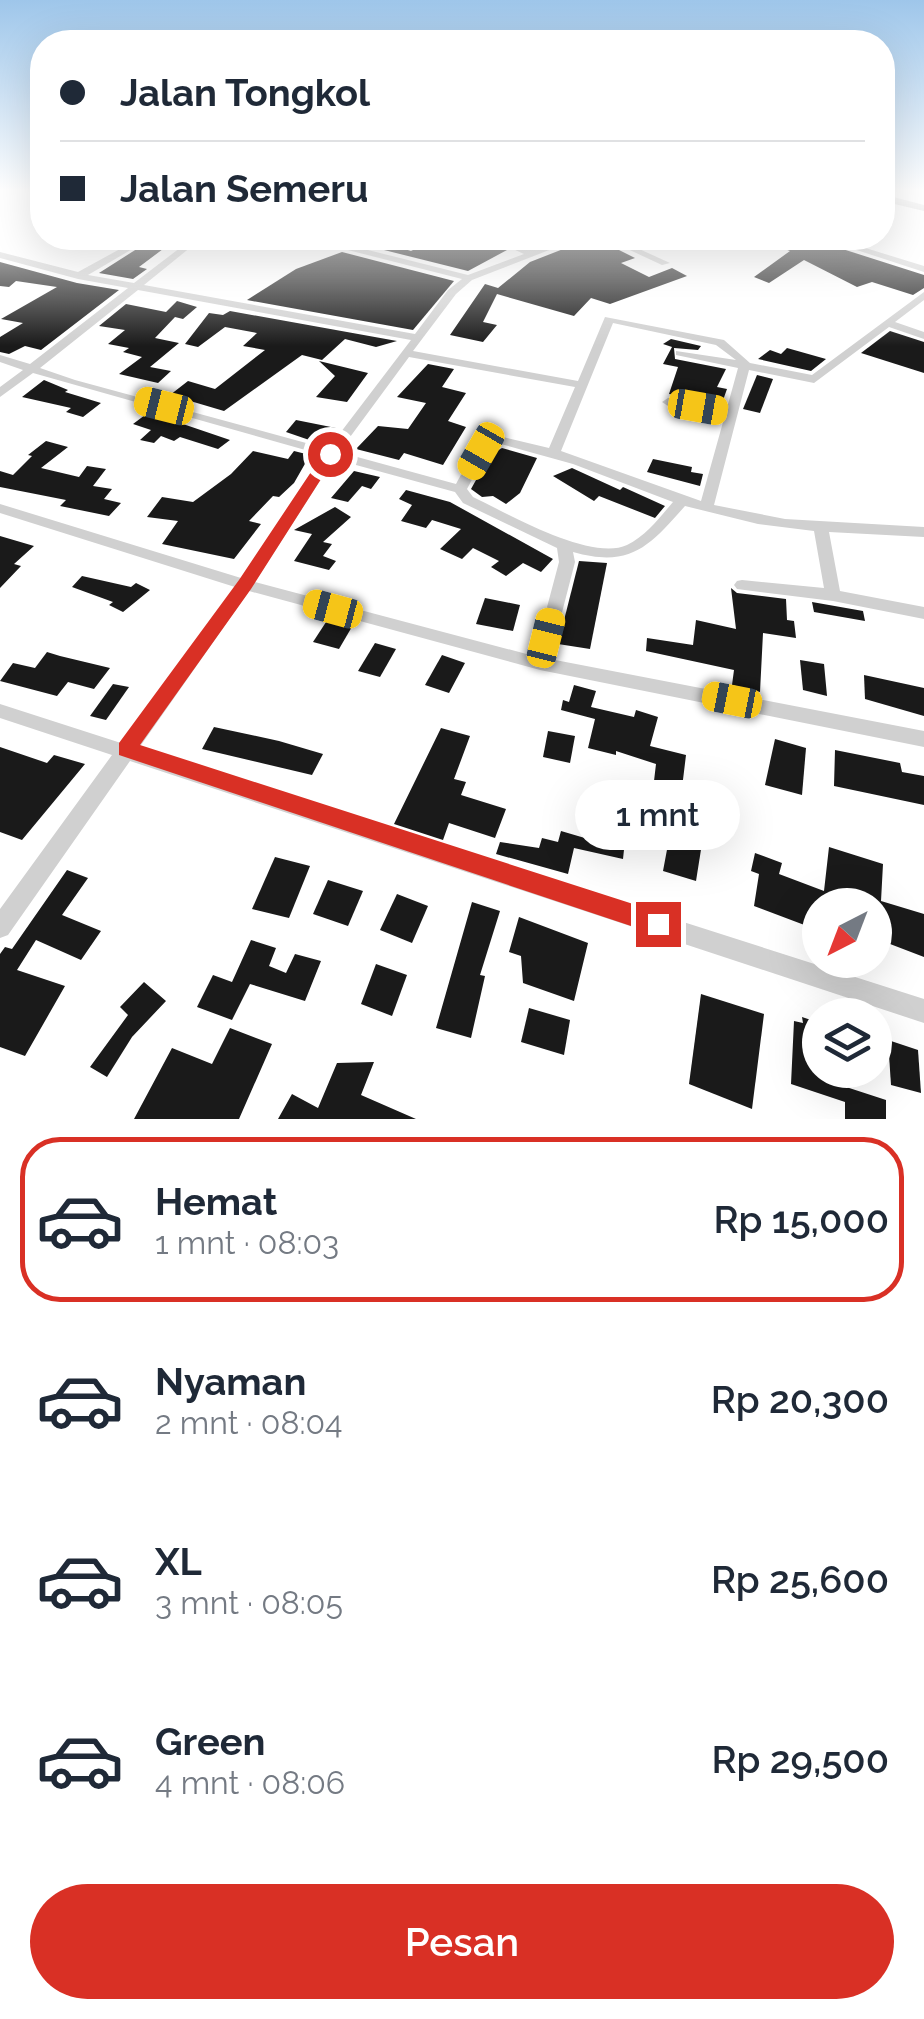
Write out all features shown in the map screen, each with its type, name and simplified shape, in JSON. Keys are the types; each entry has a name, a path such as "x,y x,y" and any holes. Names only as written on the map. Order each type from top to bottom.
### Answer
{"street":[{"path":"78,276 125,250"},
{"path":"0,393 182,250"},
{"path":"356,250 468,278"},
{"path":"523,250 528,252"},
{"path":"0,927 416,337 468,278 534,250"},
{"path":"638,250 666,262"},
{"path":"862,250 924,270"},
{"path":"0,254 78,276 416,337"},
{"path":"680,352 732,364 745,362 814,379 924,294"},
{"path":"910,305 924,310"},
{"path":"555,450 612,318 720,342 745,362"},
{"path":"888,323 924,336"},
{"path":"405,353 582,385"},
{"path":"0,358 36,366 71,382 246,427 460,489 468,500 564,545 608,555 640,548 682,500"},
{"path":"706,508 745,362"},
{"path":"668,402 729,412"},
{"path":"460,489 481,451 492,441 555,450 706,508 821,529 924,532"},
{"path":"0,508 245,584 540,664 924,739"},
{"path":"821,529 833,595"},
{"path":"540,664 567,562 564,545"},
{"path":"742,584 833,595 924,614"},
{"path":"0,711 924,1010"}],"building":[{"path":"135,250 162,250 139,267 147,269 133,279 99,273"},
{"path":"384,250 507,250 468,271"},
{"path":"561,250 619,250 635,258 621,263 649,277 672,268 687,276 610,304 591,298 574,316 497,294 483,322 497,325 483,342 450,335 485,284 498,288 530,262"},
{"path":"846,250 924,275 924,288 913,295 872,282 857,287 804,260 769,283 754,277 790,251"},
{"path":"342,252 454,281 413,330 247,300 296,269"},
{"path":"0,262 119,290 41,350 25,346 9,354 0,352 0,337 23,323 1,319 57,287 16,281 9,287 0,286"},
{"path":"177,301 197,307 183,319 175,317 155,338 179,343 150,367 171,371 158,383 119,374 142,357 123,352 129,348 108,344 125,330 99,326 126,304 166,312"},
{"path":"230,311 397,341 376,347 345,339 322,360 302,355 224,411 170,395 188,381 215,389 265,350 243,346 257,333 225,327 198,347 185,344 209,313 223,315"},
{"path":"890,331 924,342 924,373 861,353"},
{"path":"671,339 701,346 698,350 674,348 675,359 726,369 717,387 727,389 722,403 669,394 678,367 663,364 672,347 663,344"},
{"path":"787,348 826,359 811,371 758,359 770,350 781,354"},
{"path":"319,361 368,373 347,402 316,397 335,376"},
{"path":"428,364 454,369 442,387 466,393 448,421 466,427 443,465 404,453 399,460 356,449 378,426 408,429 426,403 397,397"},
{"path":"757,375 773,379 760,413 743,409"},
{"path":"44,380 68,390 65,392 101,403 83,417 66,412 71,408 22,397"},
{"path":"145,415 230,440 218,449 180,437 174,441 161,436 154,443 140,440 151,430 133,424"},
{"path":"296,420 336,428 326,441 318,443 286,432"},
{"path":"46,441 68,447 41,468 79,477 87,466 106,469 93,486 112,489 104,499 121,503 109,516 60,506 66,500 0,487 0,471 13,475 32,456 28,455"},
{"path":"502,448 537,458 520,493 506,504 493,496 482,497 471,489 490,455"},
{"path":"253,451 288,459 294,451 310,455 294,483 279,497 273,496 249,521 261,524 234,559 162,544 178,521 147,517 162,497 193,502 231,474"},
{"path":"653,459 692,467 691,472 703,474 700,486 647,472"},
{"path":"572,468 665,506 655,518 599,496 594,501 553,476"},
{"path":"354,471 380,477 371,489 362,486 348,502 331,498"},
{"path":"406,490 450,502 553,559 541,572 523,563 506,576 491,567 499,561 473,548 462,559 440,549 461,529 432,520 426,528 401,521 412,505 399,499"},
{"path":"335,507 351,517 323,542 332,544 323,556 336,561 329,570 294,561 312,534 294,530"},
{"path":"0,536 34,546 14,564 21,566 0,588"},
{"path":"579,561 607,563 590,649 558,644"},
{"path":"82,576 131,587 136,583 150,590 123,612 109,605 113,602 72,587"},
{"path":"731,588 737,593 786,599 787,620 794,621 796,638 763,633 760,692 732,685 734,670 646,651 647,638 693,645 696,620 736,629"},
{"path":"485,598 520,605 513,631 476,624"},
{"path":"812,602 863,611 865,621 814,612"},
{"path":"328,619 353,625 339,649 313,642"},
{"path":"375,643 396,649 380,677 358,671"},
{"path":"47,652 110,668 94,689 68,682 57,696 0,681 13,663 35,668"},
{"path":"442,655 465,663 449,693 425,685"},
{"path":"800,660 824,664 827,696 803,690"},
{"path":"864,675 924,688 924,716 865,699"},
{"path":"113,684 129,687 106,720 90,716"},
{"path":"574,685 596,691 591,707 634,717 636,710 658,717 650,746 686,755 682,788 654,781 656,764 616,751 616,755 588,748 595,719 561,710 563,700 569,702"},
{"path":"214,727 323,754 312,775 202,749"},
{"path":"441,728 470,736 454,779 466,782 461,795 506,809 495,838 449,823 443,840 394,824"},
{"path":"548,731 575,736 570,763 543,757"},
{"path":"775,739 806,748 802,795 765,785"},
{"path":"0,747 47,763 54,755 85,764 22,840 0,832"},
{"path":"835,750 900,763 902,772 924,776 924,805 834,786"},
{"path":"601,797 629,803 623,859 574,848 568,874 496,854 500,842 539,848 542,838 558,842 561,831 595,841"},
{"path":"671,828 703,837 696,881 663,871"},
{"path":"829,847 883,864 882,888 824,888"},
{"path":"755,853 782,863 779,874 816,888 802,888 802,924 754,906 759,874 751,871"},
{"path":"275,857 310,866 289,918 252,909"},
{"path":"67,870 88,878 62,915 101,931 81,960 36,940 17,970 65,986 25,1056 0,1047 0,954 5,947 12,949"},
{"path":"328,880 363,891 348,926 313,914"},
{"path":"397,894 428,906 412,943 380,930"},
{"path":"472,902 500,911 480,975 485,976 471,1038 436,1028"},
{"path":"892,904 924,914 924,957 892,945"},
{"path":"519,917 588,943 574,1001 523,983 521,956 509,952"},
{"path":"251,940 276,948 269,966 286,973 295,954 321,961 305,1001 250,984 232,1020 197,1007 213,975 232,982"},
{"path":"376,964 407,975 392,1016 361,1004"},
{"path":"144,982 166,1001 132,1037 107,1077 90,1067 128,1015 120,1007"},
{"path":"701,994 764,1014 752,1109 689,1084"},
{"path":"529,1008 570,1020 564,1055 521,1042"},
{"path":"794,1021 802,1023 802,1088 791,1084"},
{"path":"230,1028 272,1044 239,1119 134,1119 172,1048 212,1064"},
{"path":"892,1041 918,1050 921,1093 892,1085"},
{"path":"374,1062 361,1095 416,1119 278,1119 292,1094 318,1108 337,1063"},
{"path":"803,1088 849,1088 886,1100 886,1119 845,1119 845,1102"}],"route":[{"path":"330,454 245,584 126,749 658,924"}]}
